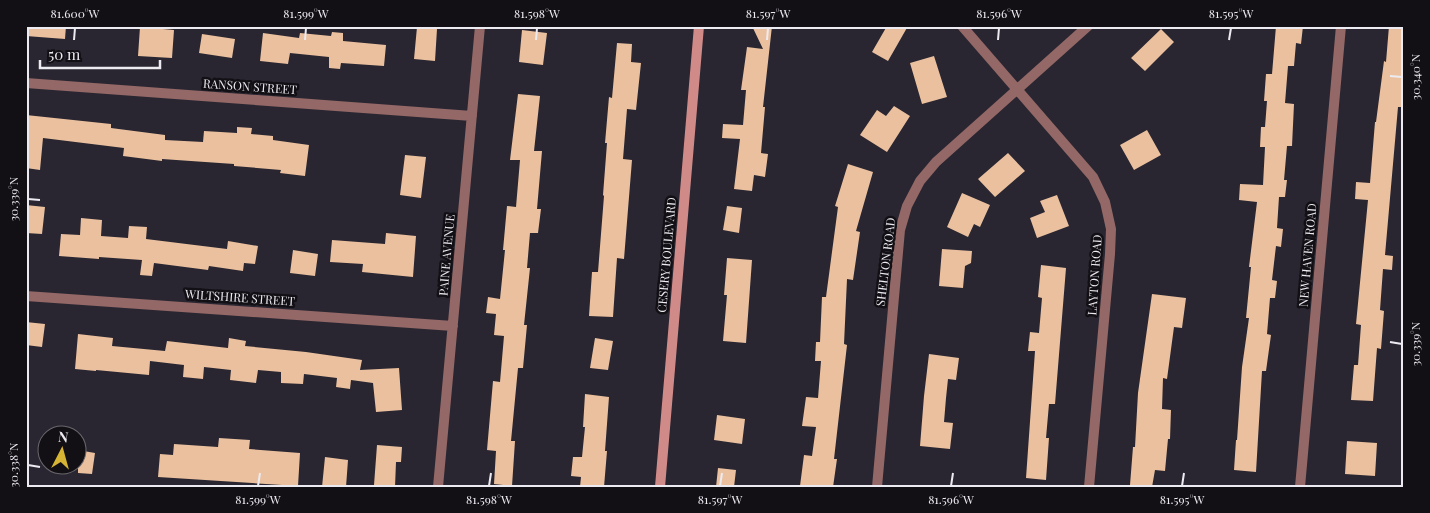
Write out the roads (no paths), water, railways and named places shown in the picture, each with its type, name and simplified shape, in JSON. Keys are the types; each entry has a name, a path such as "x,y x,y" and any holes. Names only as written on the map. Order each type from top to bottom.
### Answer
{"main road":[{"name":"CESERY BOULEVARD","path":"660,487 699,26"}],"street":[{"name":"PAINE AVENUE","path":"438,487 480,26"},
{"name":"LAYTON ROAD","path":"962,26 1093,177 1105,202 1111,229 1110,254 1089,487"},
{"name":"SHELTON ROAD","path":"878,487 900,230 907,206 920,181 936,162 1088,26"},
{"name":"NEW HAVEN ROAD","path":"1300,487 1341,26"},
{"name":"RANSON STREET","path":"26,83 472,116"},
{"name":"WILTSHIRE STREET","path":"26,296 453,326"}]}
